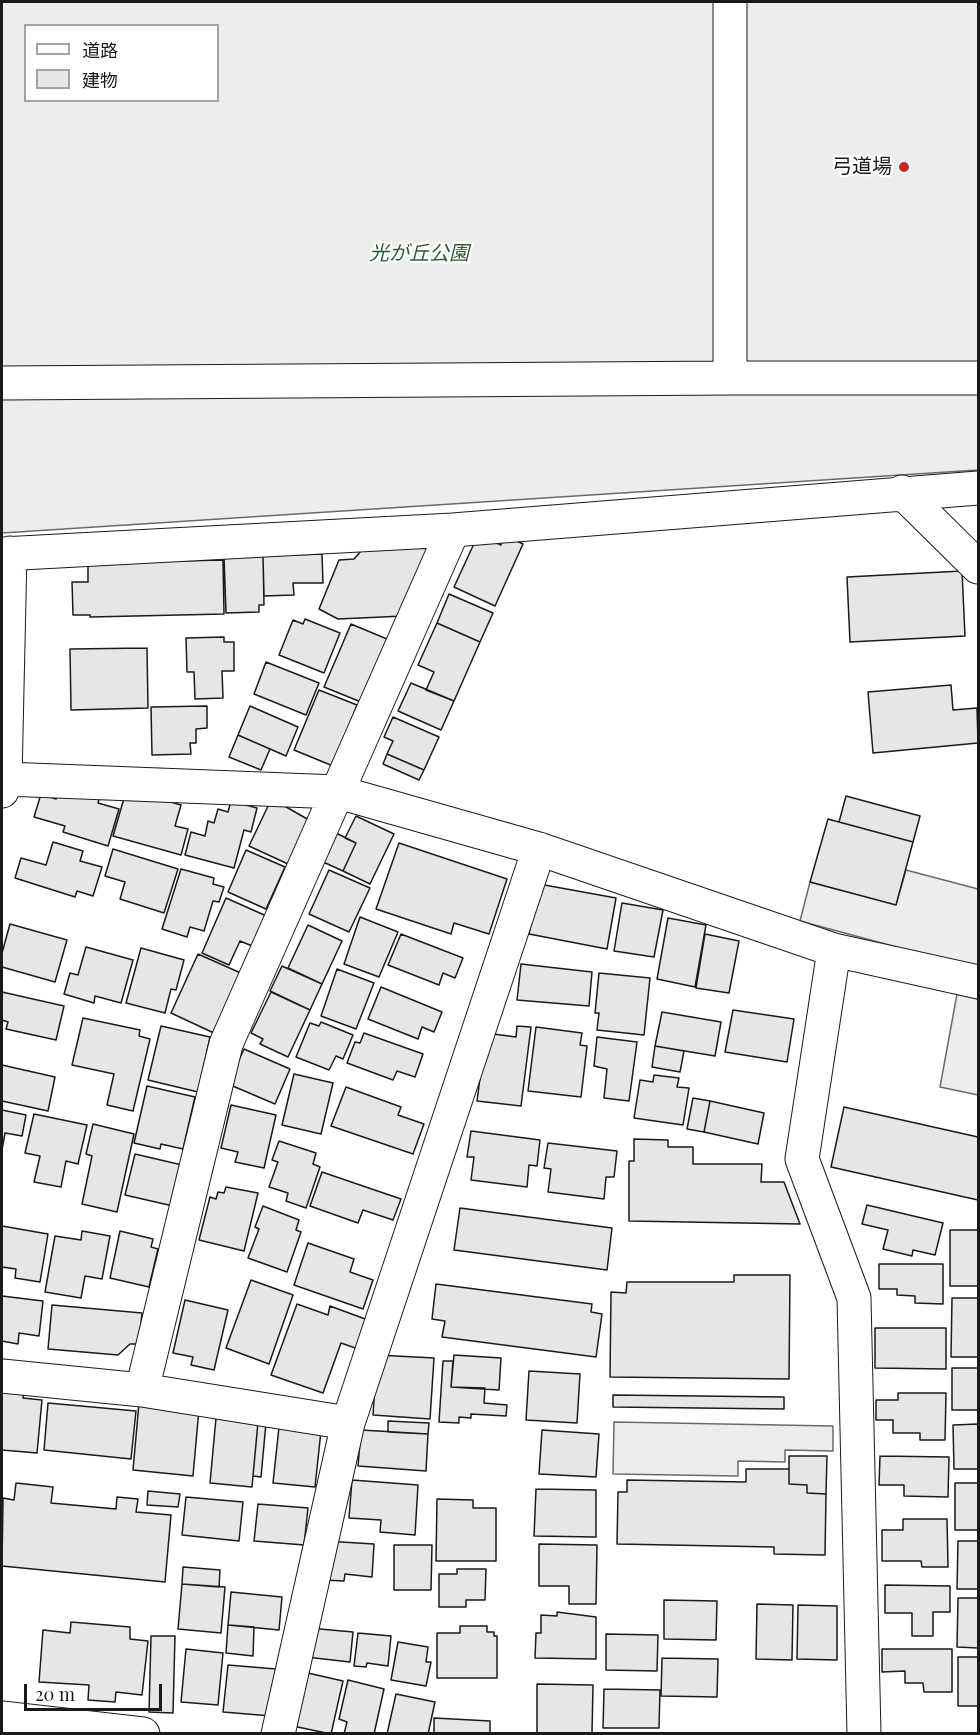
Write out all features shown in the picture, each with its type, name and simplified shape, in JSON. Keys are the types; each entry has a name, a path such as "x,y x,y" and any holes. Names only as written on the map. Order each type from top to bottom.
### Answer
{"street":[{"path":"730,2 730,378"},
{"path":"2,383 978,378"},
{"path":"978,488 902,492 453,530 6,553 3,785 338,792 539,849 834,950 978,982"},
{"path":"902,492 978,567"},
{"path":"142,1390 226,1044 453,530"},
{"path":"278,1734 348,1423 539,849"},
{"path":"834,950 802,1159 854,1298 864,1734"},
{"path":"2,1376 142,1390 348,1423"},
{"path":"2,1718 143,1734"}],"shaded area":[{"name":"光が丘公園","path":"2,2 978,2 978,470 2,533"},
{"path":"906,870 978,889 978,969 800,921 810,882 896,904"},
{"path":"957,994 978,999 978,1095 940,1087"},
{"path":"614,1422 833,1426 833,1451 785,1450 785,1462 738,1461 738,1476 613,1474"}],"building":[{"path":"478,535 501,545 504,535 523,544 495,606 454,587"},
{"path":"418,540 434,554 404,616 338,619 319,609 339,560 354,559 367,544"},
{"path":"322,554 323,583 293,583 294,595 264,596 263,556"},
{"path":"263,556 264,605 259,605 259,612 226,613 224,557"},
{"path":"223,560 224,614 90,617 90,615 73,615 72,582 88,582 88,563"},
{"path":"962,571 965,636 850,642 847,577"},
{"path":"449,594 493,613 480,642 437,623"},
{"path":"305,619 340,633 324,673 279,655 293,620 303,624"},
{"path":"437,623 480,642 454,701 426,690 434,672 418,665"},
{"path":"351,624 387,639 361,702 324,687"},
{"path":"224,637 224,642 234,642 234,671 222,671 223,698 195,699 194,672 187,672 186,638"},
{"path":"147,648 148,708 71,710 70,649"},
{"path":"266,662 319,683 306,715 254,694"},
{"path":"411,683 454,701 441,730 398,711"},
{"path":"951,685 953,710 977,708 978,743 873,753 868,692"},
{"path":"319,690 357,705 333,766 294,750"},
{"path":"207,706 207,728 196,729 196,743 190,743 191,754 152,755 151,707"},
{"path":"250,706 298,727 286,756 238,735"},
{"path":"393,717 439,737 424,770 387,754 393,741 384,737"},
{"path":"238,735 270,749 261,770 229,757"},
{"path":"387,754 424,770 419,780 383,764"},
{"path":"59,788 101,793 98,803 119,809 108,846 63,832 65,826 34,817 41,794 56,799"},
{"path":"125,795 150,796 181,805 175,826 188,829 181,855 113,836"},
{"path":"846,796 920,816 913,842 839,822"},
{"path":"231,801 257,808 251,832 244,830 234,868 185,855 191,832 205,836 208,821 214,823 218,809 228,812"},
{"path":"269,804 281,804 309,820 288,864 249,846"},
{"path":"356,816 394,834 370,884 343,871 356,843 345,838"},
{"path":"828,819 913,842 896,905 810,882"},
{"path":"334,832 356,843 343,871 321,861"},
{"path":"53,842 83,851 80,861 102,867 93,896 77,891 75,897 15,878 21,858 46,865"},
{"path":"399,843 507,879 489,934 454,923 451,934 376,909"},
{"path":"113,849 178,869 164,913 120,899 125,882 105,876"},
{"path":"246,850 285,867 266,909 228,892"},
{"path":"181,869 214,878 213,884 224,887 219,902 213,901 204,931 190,927 187,937 162,929"},
{"path":"329,870 370,888 349,932 309,914"},
{"path":"539,884 616,898 607,949 529,934"},
{"path":"226,898 271,918 257,948 240,941 229,965 202,953"},
{"path":"622,903 663,910 654,957 614,951"},
{"path":"360,917 398,932 379,977 344,964"},
{"path":"668,918 706,925 695,987 657,979"},
{"path":"10,924 67,940 55,982 2,967 2,953"},
{"path":"308,925 342,941 322,984 288,968"},
{"path":"401,934 463,958 455,978 443,973 439,985 388,965"},
{"path":"705,934 739,941 729,993 696,988"},
{"path":"86,947 133,960 121,1003 95,996 94,1003 64,994 70,973 78,975"},
{"path":"141,948 184,960 176,990 171,989 165,1013 126,1003"},
{"path":"198,954 243,974 216,1034 171,1013"},
{"path":"521,964 592,972 589,1006 517,1000"},
{"path":"282,966 322,984 310,1010 270,991"},
{"path":"337,969 374,983 356,1029 321,1016"},
{"path":"599,973 650,978 644,1035 597,1030 599,1013 595,1013"},
{"path":"381,987 442,1012 434,1032 422,1027 418,1039 368,1019"},
{"path":"2,992 64,1006 56,1040 6,1029 8,1022 2,1020"},
{"path":"271,992 310,1010 288,1057 260,1044 263,1039 251,1033"},
{"path":"733,1010 794,1019 787,1062 725,1052"},
{"path":"662,1012 721,1022 715,1056 655,1046"},
{"path":"83,1018 140,1030 139,1036 150,1039 133,1111 107,1105 114,1074 72,1065"},
{"path":"321,1022 353,1035 343,1059 336,1056 329,1070 296,1057 310,1023 319,1026"},
{"path":"161,1026 210,1037 198,1092 148,1080"},
{"path":"517,1026 531,1027 521,1106 477,1101 486,1033 516,1037"},
{"path":"536,1027 582,1033 580,1045 587,1046 581,1097 528,1091"},
{"path":"364,1033 423,1054 415,1077 397,1071 393,1080 347,1063 355,1042 360,1043"},
{"path":"597,1037 637,1042 629,1101 604,1098 607,1069 594,1066"},
{"path":"655,1046 684,1051 680,1072 652,1067"},
{"path":"244,1049 290,1069 275,1104 228,1084"},
{"path":"2,1065 55,1077 48,1111 2,1101"},
{"path":"294,1074 333,1083 321,1134 282,1125"},
{"path":"654,1075 679,1078 677,1087 689,1088 683,1125 634,1118 640,1080 653,1082"},
{"path":"147,1086 195,1097 183,1149 161,1144 160,1149 134,1143"},
{"path":"346,1087 401,1107 398,1115 424,1124 413,1154 331,1126"},
{"path":"693,1098 710,1101 704,1132 687,1129"},
{"path":"710,1101 764,1113 758,1144 704,1132"},
{"path":"231,1105 276,1115 264,1168 235,1162 238,1152 221,1148"},
{"path":"844,1107 978,1137 978,1200 831,1167"},
{"path":"2,1110 26,1115 22,1136 5,1133 2,1150"},
{"path":"34,1114 87,1125 78,1164 66,1161 61,1187 34,1182 40,1156 25,1153"},
{"path":"93,1124 134,1134 117,1212 82,1204 92,1156 86,1154"},
{"path":"471,1131 540,1140 537,1166 529,1165 527,1187 471,1180 474,1157 467,1157"},
{"path":"634,1139 668,1140 668,1147 693,1147 693,1164 762,1164 761,1182 784,1182 800,1224 629,1221 629,1161 634,1161"},
{"path":"279,1141 316,1153 313,1164 320,1167 306,1208 286,1201 288,1193 269,1187 278,1162 272,1160"},
{"path":"548,1143 617,1151 614,1177 606,1177 604,1199 548,1192 551,1169 544,1168"},
{"path":"135,1154 182,1165 173,1206 125,1195"},
{"path":"322,1172 401,1199 393,1220 363,1210 358,1223 310,1206"},
{"path":"226,1187 258,1193 244,1251 199,1240 210,1197 216,1199 218,1192 224,1193"},
{"path":"867,1205 943,1223 935,1255 913,1250 912,1256 883,1249 888,1230 862,1224"},
{"path":"263,1206 299,1220 296,1230 301,1232 287,1272 248,1258 259,1229 255,1227"},
{"path":"460,1208 612,1228 607,1270 454,1250"},
{"path":"2,1226 48,1234 40,1282 15,1278 16,1269 2,1267"},
{"path":"950,1230 978,1230 978,1286 950,1286"},
{"path":"82,1231 110,1236 102,1279 85,1276 81,1298 45,1292 55,1236 81,1240"},
{"path":"120,1231 153,1239 151,1247 158,1249 149,1287 110,1278"},
{"path":"308,1243 354,1259 350,1272 373,1280 363,1309 294,1285"},
{"path":"879,1264 943,1264 943,1304 915,1303 915,1296 897,1295 897,1289 879,1289"},
{"path":"734,1275 790,1275 789,1379 610,1377 611,1292 626,1293 627,1282 734,1282"},
{"path":"251,1280 293,1295 269,1364 226,1348"},
{"path":"436,1284 592,1304 591,1312 602,1314 596,1357 442,1337 445,1321 432,1319"},
{"path":"2,1296 43,1301 39,1336 19,1333 18,1344 2,1341"},
{"path":"952,1298 978,1298 978,1357 951,1357"},
{"path":"185,1300 228,1310 214,1370 191,1365 193,1357 173,1353"},
{"path":"297,1304 328,1315 330,1306 368,1320 358,1349 341,1343 323,1393 271,1375"},
{"path":"52,1305 142,1313 139,1344 130,1344 118,1355 48,1349"},
{"path":"875,1328 946,1328 946,1369 875,1368"},
{"path":"377,1355 434,1358 430,1419 373,1415"},
{"path":"454,1355 501,1358 499,1390 451,1387"},
{"path":"443,1361 453,1361 451,1387 485,1388 484,1403 507,1405 506,1416 471,1414 471,1418 459,1417 459,1423 439,1422"},
{"path":"952,1368 978,1368 978,1410 952,1410"},
{"path":"529,1371 580,1374 577,1423 526,1420"},
{"path":"2,1386 24,1388 23,1398 42,1400 37,1453 2,1450"},
{"path":"898,1393 946,1393 945,1440 920,1440 920,1433 893,1433 893,1420 876,1420 876,1400 898,1400"},
{"path":"613,1395 784,1397 784,1409 613,1407"},
{"path":"48,1403 136,1411 131,1459 44,1450"},
{"path":"139,1403 199,1409 193,1476 133,1470"},
{"path":"216,1418 258,1422 252,1487 210,1483"},
{"path":"388,1421 429,1423 428,1434 388,1432"},
{"path":"258,1422 266,1423 261,1477 253,1476"},
{"path":"978,1424 978,1469 954,1469 953,1425"},
{"path":"279,1427 321,1431 315,1487 273,1483"},
{"path":"361,1430 428,1434 426,1471 358,1466"},
{"path":"542,1430 599,1434 596,1477 539,1474"},
{"path":"789,1456 827,1456 826,1494 807,1493 807,1485 789,1484"},
{"path":"880,1456 949,1457 948,1497 904,1496 904,1485 879,1485"},
{"path":"746,1469 789,1469 789,1484 807,1485 807,1493 826,1494 825,1555 774,1554 774,1547 617,1544 618,1492 627,1492 627,1480 746,1482"},
{"path":"352,1480 418,1485 415,1535 380,1532 381,1520 349,1518"},
{"path":"16,1483 53,1487 51,1503 116,1509 117,1497 138,1499 136,1512 171,1515 165,1582 2,1566 3,1498 14,1500"},
{"path":"955,1483 978,1483 978,1530 955,1530"},
{"path":"536,1489 596,1490 596,1537 534,1536"},
{"path":"148,1491 180,1494 178,1507 147,1505"},
{"path":"186,1497 243,1502 239,1541 182,1535"},
{"path":"437,1499 473,1500 473,1508 496,1508 496,1561 436,1561"},
{"path":"258,1504 308,1508 304,1545 254,1541"},
{"path":"903,1519 947,1519 948,1567 922,1567 921,1561 882,1561 882,1530 903,1530"},
{"path":"325,1541 374,1544 372,1577 345,1574 344,1581 323,1580"},
{"path":"958,1541 978,1541 978,1589 957,1589"},
{"path":"539,1544 597,1545 596,1604 569,1604 569,1586 539,1586"},
{"path":"394,1545 432,1545 431,1590 394,1590"},
{"path":"183,1567 220,1570 219,1587 182,1584"},
{"path":"457,1569 486,1569 485,1600 466,1600 466,1607 439,1607 439,1574 457,1574"},
{"path":"182,1584 225,1587 221,1633 178,1629"},
{"path":"885,1585 950,1586 950,1612 933,1612 933,1636 912,1636 912,1613 885,1613"},
{"path":"231,1592 282,1597 279,1630 228,1625"},
{"path":"958,1598 978,1598 978,1648 957,1647"},
{"path":"664,1600 717,1601 716,1640 664,1639"},
{"path":"757,1604 793,1605 792,1660 756,1659"},
{"path":"798,1605 837,1606 837,1660 797,1659"},
{"path":"557,1612 596,1617 596,1659 535,1658 536,1633 541,1633 541,1615 557,1616"},
{"path":"71,1622 130,1627 130,1639 148,1641 142,1695 116,1692 115,1702 88,1700 89,1685 39,1682 43,1630 70,1633"},
{"path":"228,1625 254,1627 253,1656 226,1653"},
{"path":"460,1626 487,1626 487,1632 494,1632 494,1636 497,1636 497,1678 437,1678 437,1633 460,1633"},
{"path":"309,1628 353,1632 350,1662 306,1657"},
{"path":"358,1633 391,1636 388,1666 367,1663 366,1667 354,1666"},
{"path":"606,1634 658,1635 657,1671 606,1670"},
{"path":"151,1636 175,1636 173,1713 149,1712"},
{"path":"398,1642 428,1647 426,1662 431,1662 426,1686 391,1680"},
{"path":"186,1649 223,1653 218,1705 181,1702"},
{"path":"882,1649 952,1649 952,1692 924,1692 923,1683 905,1683 905,1671 882,1672"},
{"path":"958,1657 978,1657 978,1706 958,1706"},
{"path":"662,1658 718,1659 717,1697 661,1696"},
{"path":"228,1665 276,1669 271,1716 223,1712"},
{"path":"299,1671 343,1681 331,1734 288,1725"},
{"path":"348,1680 384,1689 374,1734 344,1734 347,1722 339,1719"},
{"path":"537,1684 593,1685 592,1734 537,1734"},
{"path":"604,1689 660,1690 659,1728 603,1728"},
{"path":"396,1694 435,1702 428,1734 387,1734"},
{"path":"434,1718 490,1721 490,1734 434,1734"}],"place":[{"name":"弓道場","path":"904,167"}]}
